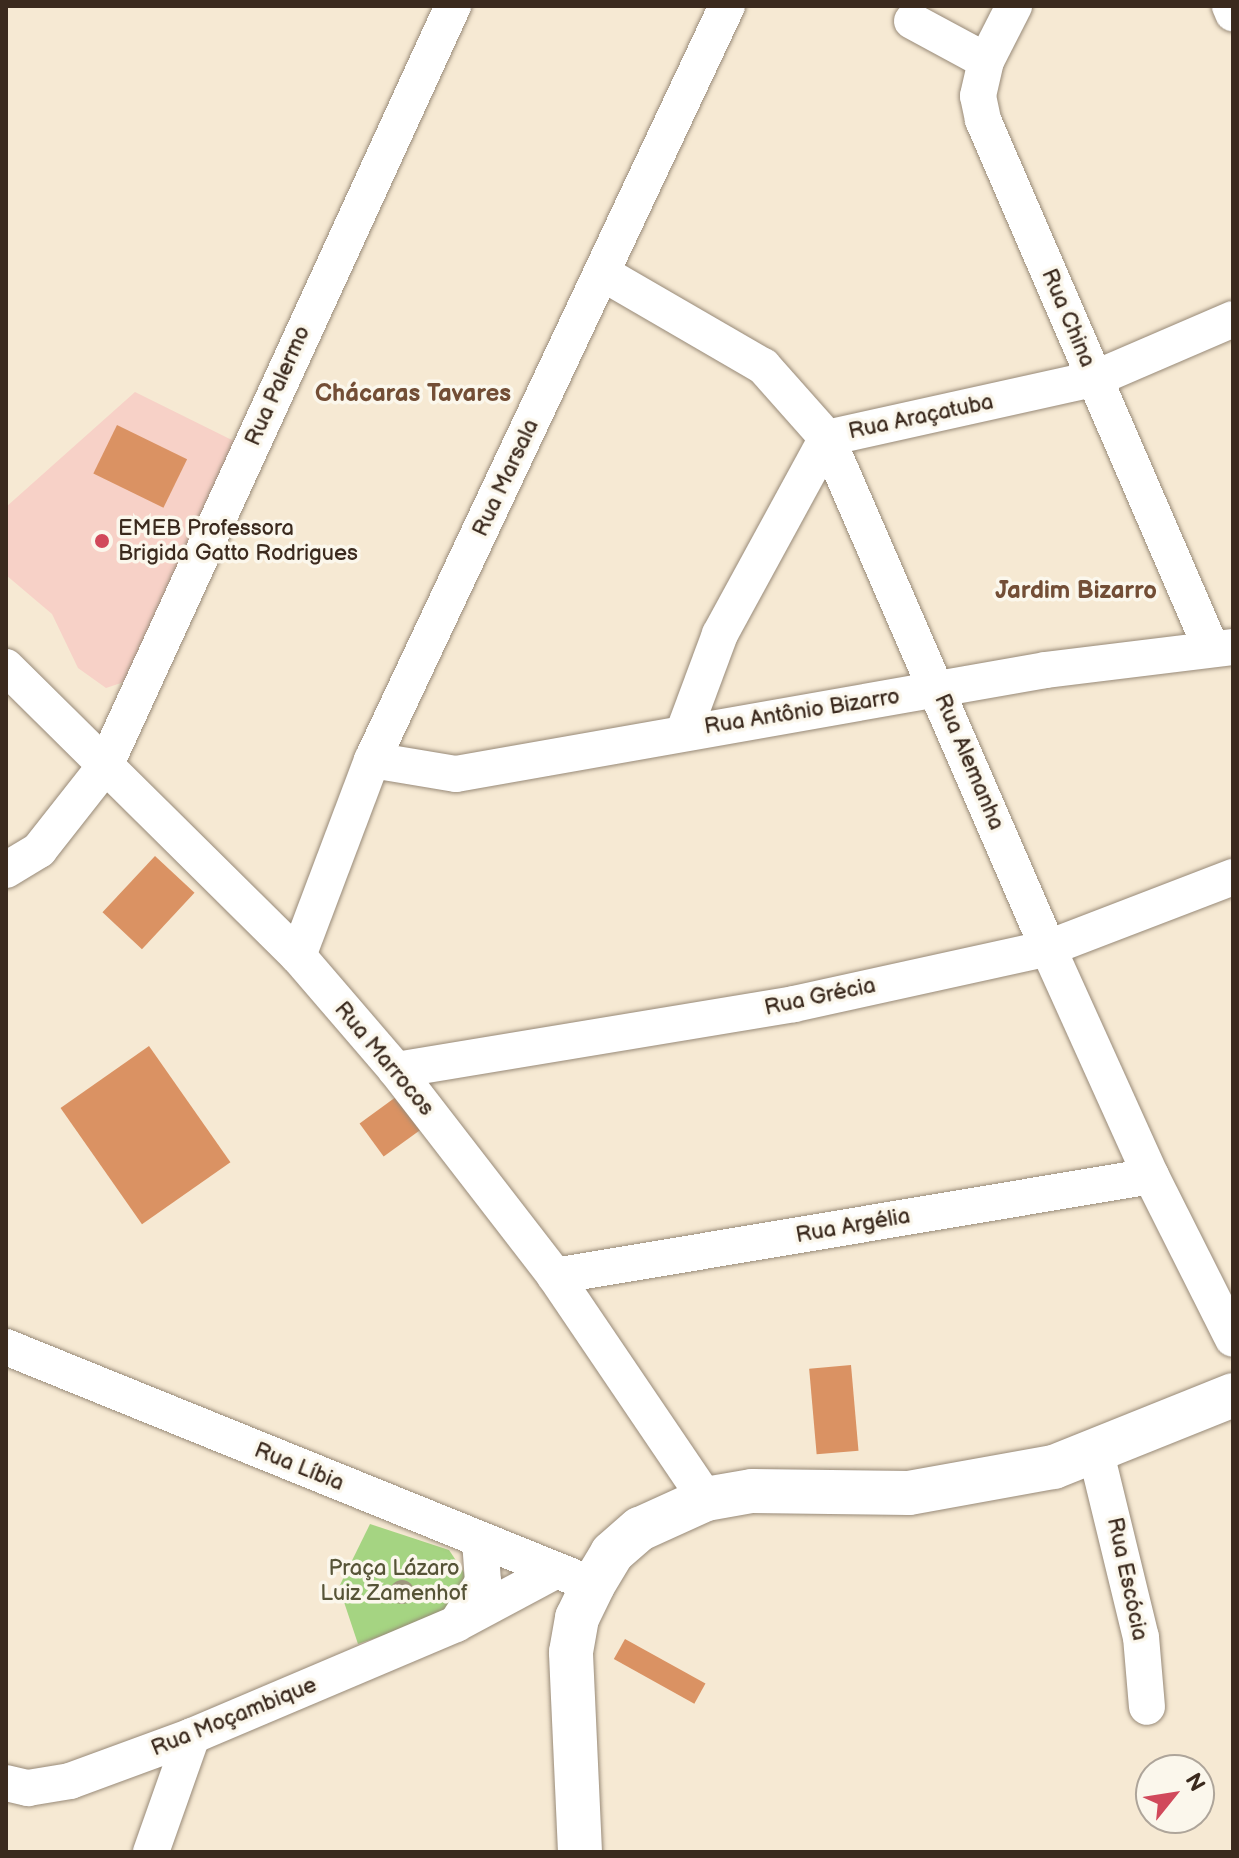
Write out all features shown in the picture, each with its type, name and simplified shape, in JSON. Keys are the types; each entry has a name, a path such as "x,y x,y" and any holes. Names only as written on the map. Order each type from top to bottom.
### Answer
{"street":[{"name":"Rua Palermo","path":"6,870 39,850 105,766 453,6"},
{"name":"Rua Marsala","path":"298,956 372,760 604,274 727,6"},
{"name":"Rua China","path":"1014,6 986,61 978,96 983,120 1094,379 1222,648"},
{"path":"1230,6 1233,13"},
{"path":"912,21 986,61"},
{"name":"Rua Alemanha","path":"604,274 763,366 827,438 1048,948 1151,1176 1233,1339"},
{"name":"Rua Araçatuba","path":"684,731 720,634 827,438 1094,379 1233,319"},
{"name":"Rua Antônio Bizarro","path":"372,760 456,774 684,731 1222,648"},
{"name":"Rua Marrocos","path":"6,667 298,956 396,1070 555,1276 706,1499"},
{"name":"Rua Grécia","path":"396,1070 794,1004 1048,948 1233,877"},
{"name":"Rua Argélia","path":"555,1276 1151,1176"},
{"name":"Rua Líbia","path":"6,1347 574,1578"},
{"path":"580,1852 571,1652 577,1618 574,1578 612,1553 640,1529 706,1499 752,1491 909,1493 992,1480 1096,1453 1233,1395"},
{"name":"Rua Escócia","path":"1096,1453 1141,1637 1147,1707"},
{"path":"456,1624 483,1582 480,1540"},
{"name":"Rua Moçambique","path":"6,1783 28,1788 70,1781 192,1736 456,1624 574,1578"},
{"path":"151,1852 192,1736"}],"shaded area":[{"name":"EMEB Professora Brigida Gatto Rodrigues","path":"135,392 244,446 133,679 106,688 78,668 52,614 6,575 6,507"}],"green space":[{"name":"Praça Lázaro Luiz Zamenhof","path":"370,1524 449,1550 467,1577 446,1614 358,1644 339,1587"}],"building":[{"path":"117,425 187,459 163,508 93,474"},
{"path":"155,856 194,893 142,949 102,912"},
{"path":"149,1046 230,1162 142,1224 61,1108"},
{"path":"400,1094 424,1127 384,1157 360,1123"},
{"path":"851,1365 858,1451 817,1454 809,1369"},
{"path":"625,1639 705,1684 694,1704 614,1659"}],"place":[{"name":"EMEB Professora Brigida Gatto Rodrigues","path":"102,541"}],"district":[{"name":"Chácaras Tavares","path":"413,394"},
{"name":"Jardim Bizarro","path":"1076,591"}]}
